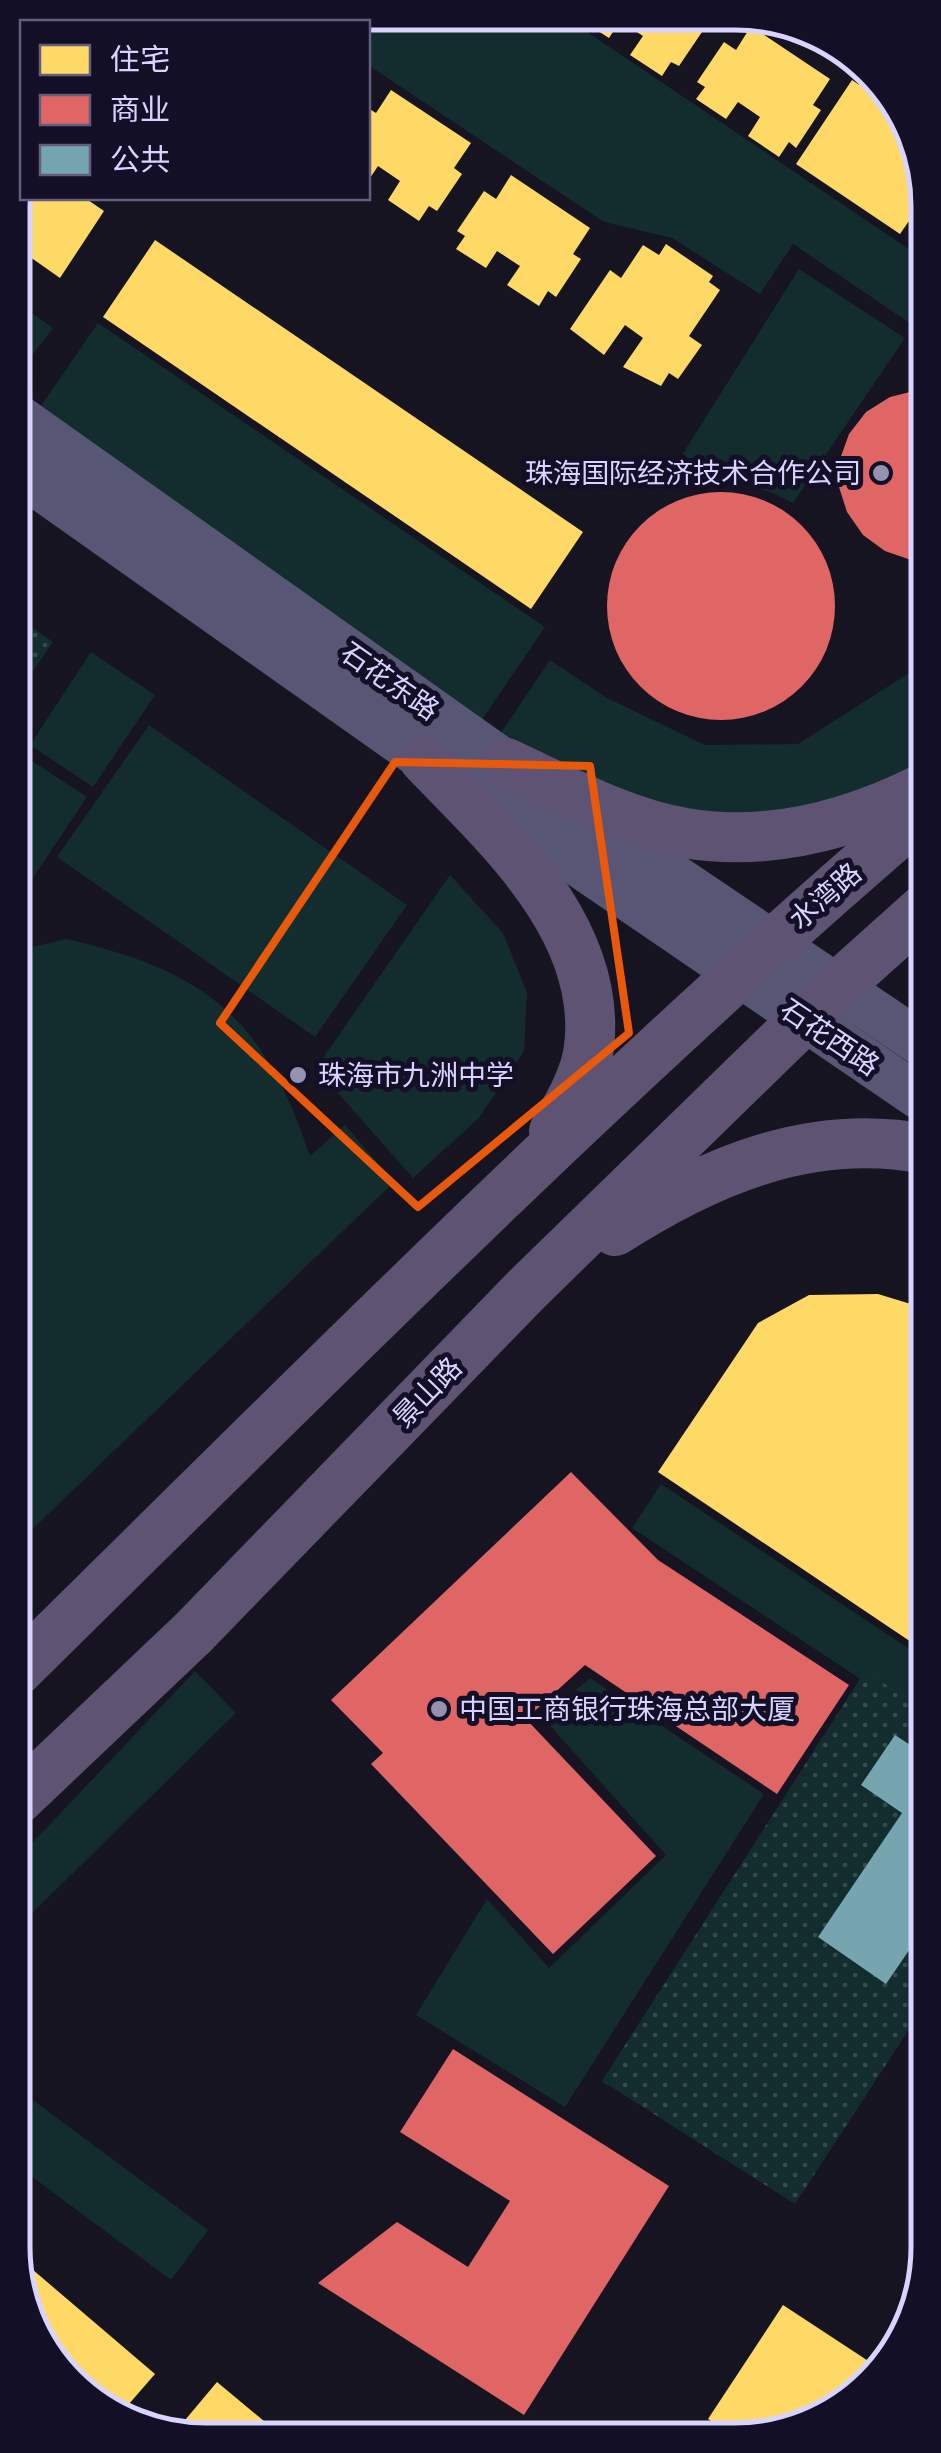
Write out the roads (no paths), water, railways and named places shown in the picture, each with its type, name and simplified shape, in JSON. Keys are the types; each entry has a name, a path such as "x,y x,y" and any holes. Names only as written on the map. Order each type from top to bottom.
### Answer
{"main road":[{"name":"石花东路","path":"30,425 506,763 754,958"},
{"name":"石花东路","path":"30,480 424,759 754,958"},
{"path":"424,759 510,850 554,910 586,987 589,1050 572,1101 536,1160"},
{"path":"506,763 612,811 684,833 750,837 808,832 911,794"},
{"name":"水湾路","path":"754,958 911,822"},
{"path":"820,1003 911,921"},
{"path":"30,1658 536,1160 754,958"},
{"name":"石花西路","path":"754,958 820,1003 911,1087"},
{"name":"石花西路","path":"820,1003 911,1041"},
{"name":"景山路","path":"30,1788 193,1632 527,1288 820,1003"},
{"path":"527,1288 664,1200 728,1172 782,1153 844,1142 911,1148"}],"place":[{"name":"珠海国际经济技术合作公司","path":"881,473"},
{"name":"珠海市九洲中学","path":"298,1075"},
{"name":"中国工商银行珠海总部大厦","path":"439,1709"}]}
